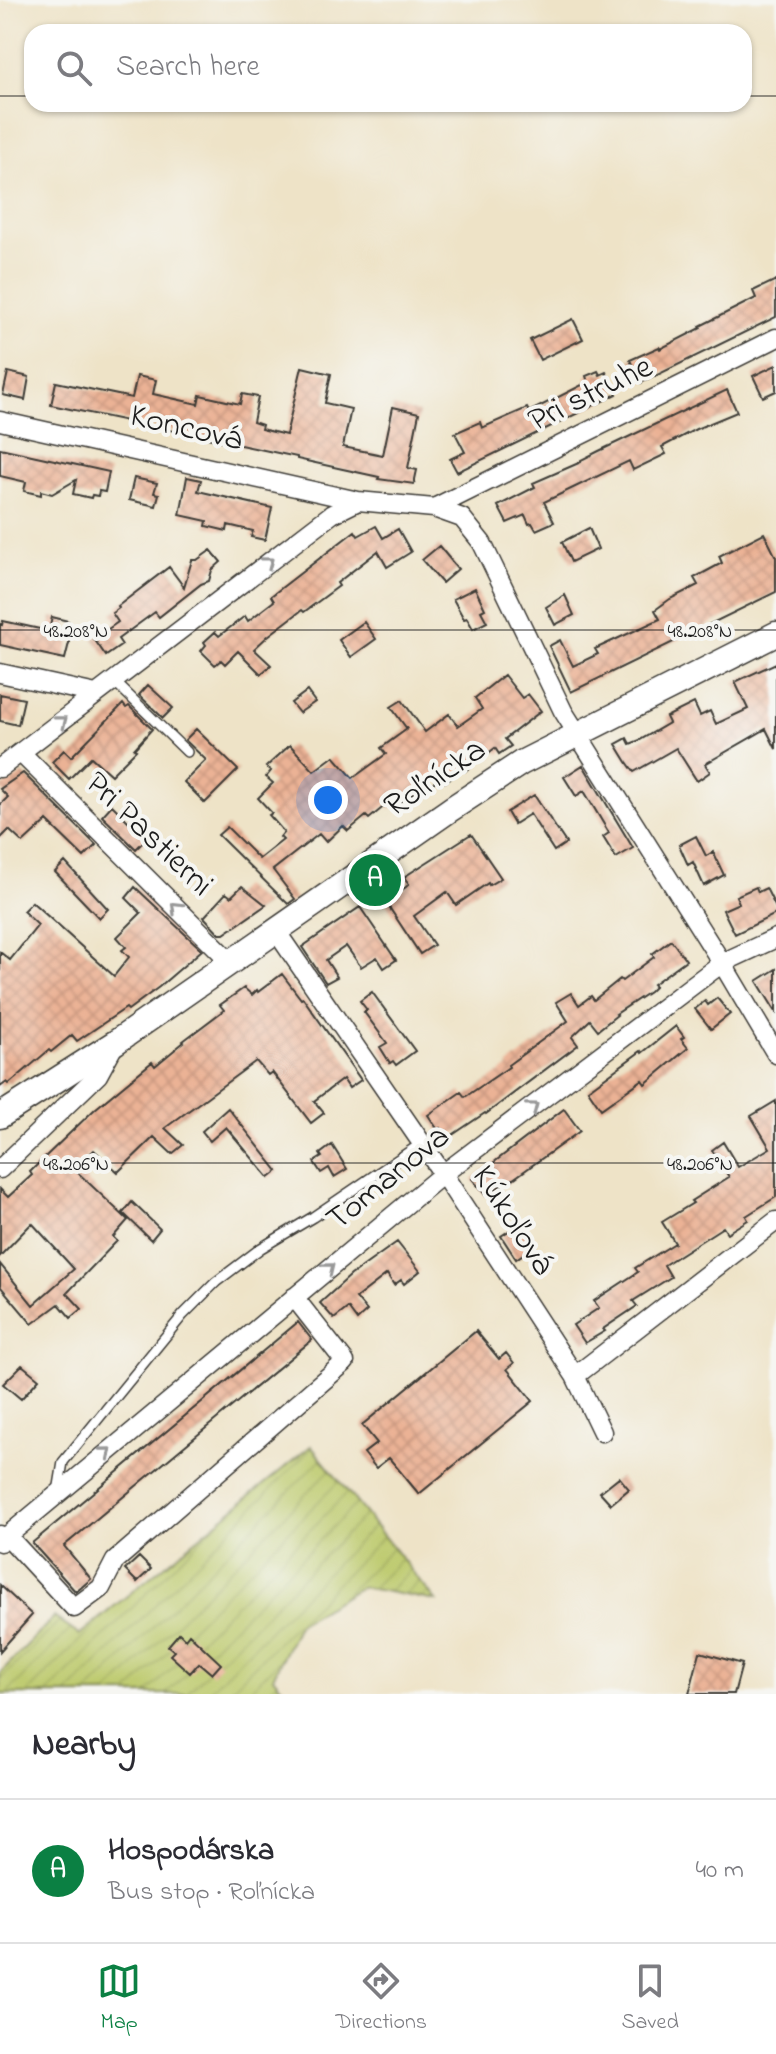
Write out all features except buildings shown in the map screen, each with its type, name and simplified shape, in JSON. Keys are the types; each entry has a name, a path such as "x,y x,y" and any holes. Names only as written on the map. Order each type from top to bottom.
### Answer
{"street":[{"name":"Pri struhe","path":"434,508 776,338"},
{"name":"Koncová","path":"0,421 358,501 434,508"},
{"path":"0,768 332,514 358,501"},
{"path":"434,508 462,518 482,543 563,711 776,1054"},
{"name":"Roľnícka","path":"0,1116 116,1042 500,776 776,634"},
{"path":"0,673 96,694"},
{"name":"Pri Pastierni","path":"21,753 231,962"},
{"name":"Kúkoľová","path":"276,931 443,1174 575,1376 602,1432"},
{"name":"Tomanova","path":"1,1538 443,1174 722,963 776,938"},
{"name":"Roľnícka","path":"0,1169 98,1075 116,1042"},
{"path":"30,1096 43,1097 50,1102 52,1120"},
{"path":"575,1376 776,1221"},
{"path":"1,1538 12,1541 74,1608 101,1588 115,1561 345,1362 294,1297"}],"lane":[{"path":"114,681 187,752"},
{"name":"Tomanova","path":"58,1492 63,1462 183,1315 216,1282 261,1248 422,1143"}],"green space":[{"path":"311,1446 436,1601 361,1587 299,1623 273,1677 287,1694 0,1694 0,1673 54,1617 79,1635"}],"place":[{"name":"Hospodárska","path":"375,880"}]}
